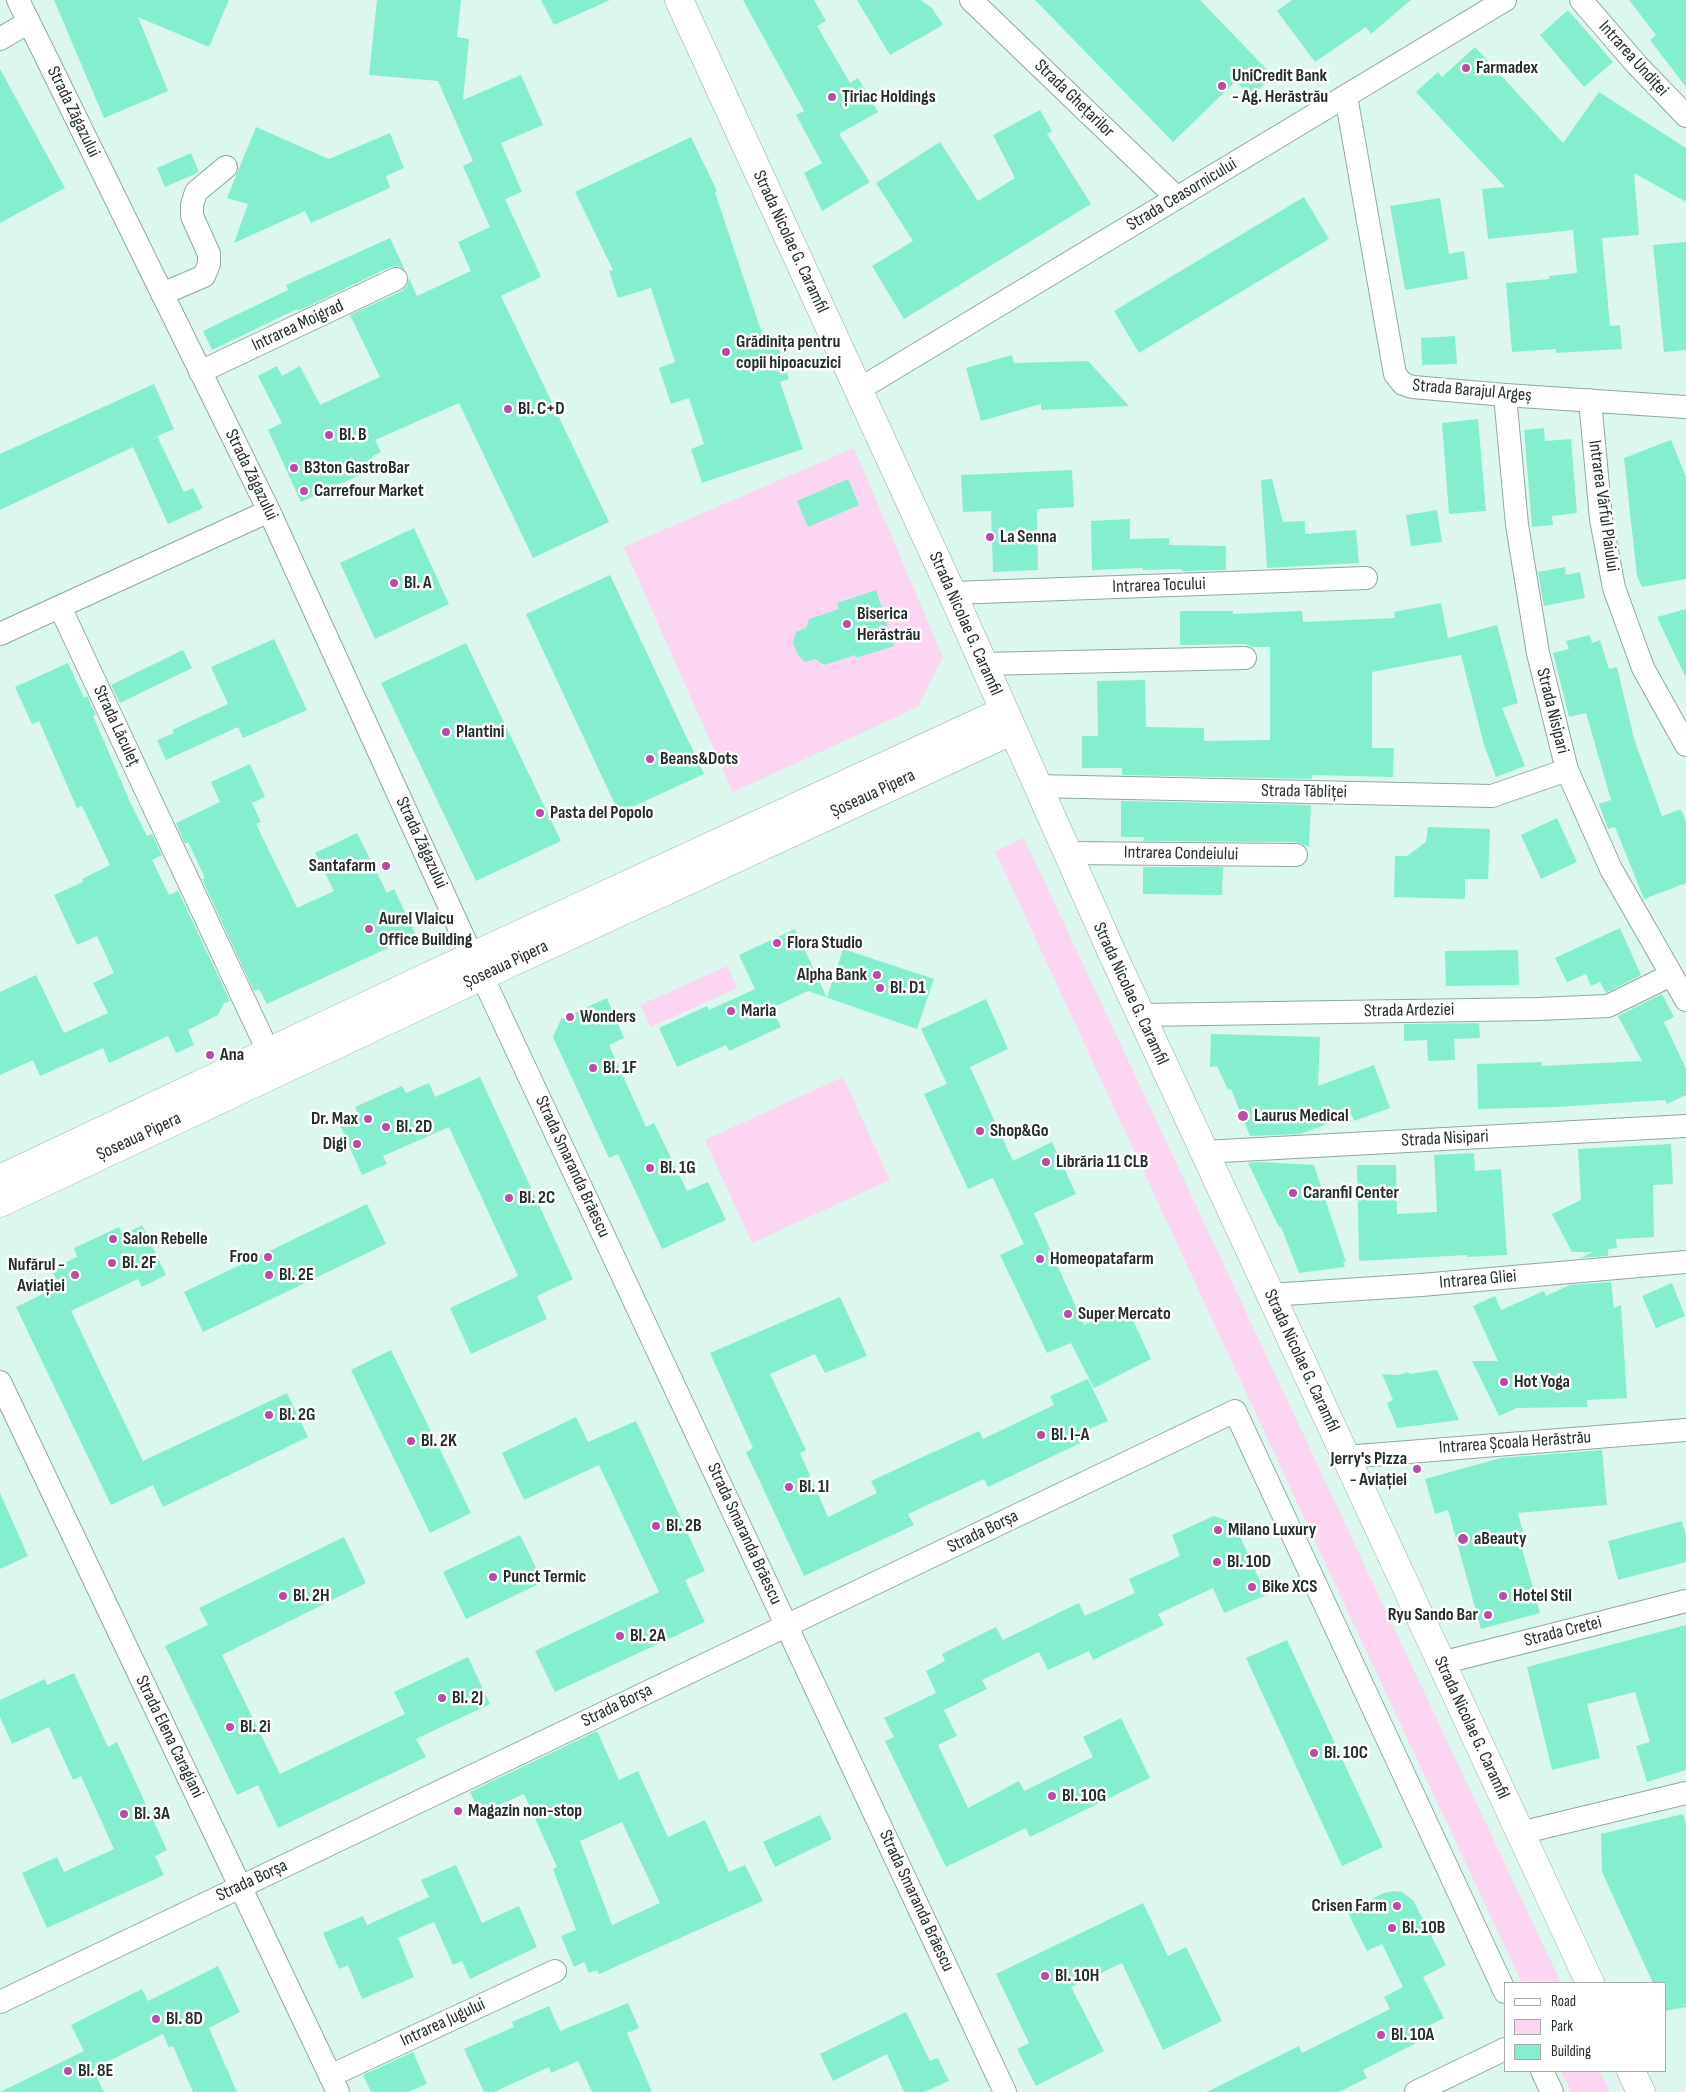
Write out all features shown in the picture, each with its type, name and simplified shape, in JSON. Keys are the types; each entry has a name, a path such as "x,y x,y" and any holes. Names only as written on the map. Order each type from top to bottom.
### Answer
{"main road":[{"name":"Strada Nicolae G. Caramfil","path":"679,0 952,593 1140,1015 1590,1982"},
{"name":"Șoseaua Pipera","path":"0,1203 477,966 1008,720"},
{"name":"Șoseaua Pipera","path":"0,1179 269,1053 477,966"},
{"path":"1631,2072 1641,2092"}],"street":[{"name":"Strada Zăgazului","path":"18,0 269,511 477,966"},
{"name":"Strada Ghețarilor","path":"971,0 1177,198"},
{"name":"Strada Ceasornicului","path":"858,390 1505,0"},
{"name":"Intrarea Undiței","path":"1581,0 1637,65 1686,116"},
{"path":"0,39 29,22"},
{"name":"Strada Barajul Argeș","path":"1346,96 1396,374 1403,384 1413,387 1505,395 1686,407"},
{"path":"162,294 204,276 209,264 209,254 192,216 192,205 196,192 226,167"},
{"name":"Intrarea Moigrad","path":"200,372 396,279"},
{"name":"Strada Nisipari","path":"1505,395 1517,525 1528,594 1538,653 1567,770 1611,870 1686,1000"},
{"name":"Intrarea Vârful Plaiului","path":"1590,400 1601,519 1614,588 1643,668 1686,745"},
{"path":"0,634 269,511"},
{"name":"Intrarea Tocului","path":"952,593 1366,578"},
{"name":"Strada Lăculeț","path":"60,607 269,1053"},
{"path":"983,664 1245,658"},
{"name":"Strada Tăbliței","path":"1037,786 1492,796 1567,770"},
{"name":"Intrarea Condeiului","path":"1067,853 1296,855"},
{"name":"Strada Smaranda Brăescu","path":"477,966 1005,2092"},
{"name":"Strada Ardeziei","path":"1140,1015 1538,1009 1608,1006 1671,975"},
{"name":"Strada Nisipari","path":"1203,1152 1686,1126"},
{"name":"Intrarea Gliei","path":"1270,1295 1421,1285 1686,1262"},
{"name":"Strada Elena Caragiani","path":"0,1382 334,2084"},
{"name":"Strada Borșa","path":"0,2002 1235,1412 1504,1990"},
{"name":"Intrarea Școala Herăstrău","path":"1345,1457 1686,1430"},
{"name":"Strada Cretei","path":"1441,1663 1686,1601"},
{"path":"1520,1833 1686,1793"},
{"name":"Intrarea Jugului","path":"334,2084 555,1971"},
{"path":"1416,2092 1504,2049"},
{"path":"1542,2072 1552,2092"}],"green space":[{"path":"854,448 943,657 918,707 733,792 624,547"},
{"path":"1024,838 1561,1982 1522,1982 995,851"},
{"path":"727,966 737,988 651,1027 641,1005"},
{"path":"843,1077 890,1180 752,1243 705,1140"},
{"path":"1561,2072 1600,2072 1610,2092 1571,2092"}],"building":[{"path":"54,0 229,0 209,47 138,17 168,91 104,118"},
{"path":"377,0 461,0 457,37 469,39 463,100 521,75 543,125 501,143 522,192 505,199 541,277 501,296 609,522 533,558 459,403 375,440 381,452 371,457 377,467 301,502 268,430 282,423 258,376 277,366 282,376 300,366 320,405 380,377 350,315 402,291 407,286 409,278 417,296 471,271 458,242 490,227 463,166 473,161 438,81 369,75"},
{"path":"541,0 610,0 554,25"},
{"path":"743,0 814,0 826,21 817,26 850,83 858,78 878,112 839,134 870,182 822,211 804,173 822,163 796,115 804,111"},
{"path":"857,0 921,0 932,8 943,25 890,55"},
{"path":"1035,0 1200,0 1273,76 1251,96 1236,81 1173,142"},
{"path":"1292,0 1411,0 1371,34 1366,27 1315,62 1277,11"},
{"path":"1629,0 1686,0 1686,87 1650,40 1656,35"},
{"path":"1568,10 1613,62 1584,87 1540,35"},
{"path":"1475,47 1563,143 1599,92 1686,148 1686,202 1634,173 1639,235 1602,238 1610,326 1620,325 1622,349 1556,353 1556,349 1512,352 1506,283 1549,279 1549,276 1577,273 1573,230 1488,239 1482,189 1505,187 1416,92 1438,72 1442,77"},
{"path":"0,69 65,188 0,223"},
{"path":"1040,110 1052,131 1047,134 1091,204 904,319 872,266 913,241 876,183 940,142 978,201 1015,178 993,135"},
{"path":"256,127 329,159 390,133 404,168 386,176 390,188 311,223 305,211 234,243 248,204 227,198"},
{"name":"Grădinița pentru copii hipoacuzici","path":"691,137 717,191 715,192 765,342 776,339 789,379 780,382 803,449 702,483 691,449 704,444 689,398 671,404 659,368 675,362 651,288 618,298 609,271 613,270 575,192"},
{"path":"191,153 199,172 165,187 157,168"},
{"path":"1304,197 1329,239 1139,353 1114,311"},
{"path":"1440,198 1449,254 1464,251 1468,279 1405,290 1390,206"},
{"path":"390,238 405,270 398,266 390,267 212,350 203,331 288,290 286,285"},
{"path":"1686,242 1686,350 1664,352 1653,245"},
{"path":"1455,336 1457,364 1422,365 1421,338"},
{"path":"1012,355 1014,363 1088,361 1129,406 1041,410 1041,404 981,421 966,368"},
{"path":"154,384 174,429 157,436 184,492 193,488 203,508 168,524 133,447 0,510 0,454"},
{"path":"1478,419 1486,511 1449,514 1442,423"},
{"path":"1544,428 1545,441 1571,439 1577,513 1552,516 1553,525 1532,527 1524,430"},
{"path":"1671,440 1686,477 1686,579 1642,587 1637,576 1624,458"},
{"path":"1072,470 1074,507 1037,509 1038,570 993,572 991,511 963,512 961,475"},
{"path":"848,479 859,505 808,527 797,501"},
{"path":"1272,479 1283,522 1305,521 1305,534 1356,530 1359,563 1267,568 1261,480"},
{"path":"1437,510 1442,542 1411,546 1406,515"},
{"path":"1130,519 1130,539 1169,538 1169,545 1226,546 1226,570 1182,571 1182,569 1143,570 1143,568 1092,570 1091,521"},
{"name":"Bl. A","path":"414,528 449,604 375,639 340,563"},
{"path":"1565,567 1566,575 1580,572 1585,598 1544,606 1538,572"},
{"path":"610,575 704,774 619,813 526,614"},
{"name":"Biserica Herăstrău","path":"876,590 894,646 856,658 855,655 824,665 815,659 805,662 798,655 793,643 796,632 806,628 809,619 839,609 837,603"},
{"path":"1441,603 1448,638 1497,625 1518,703 1502,708 1525,766 1496,777 1484,745 1461,655 1372,672 1372,748 1394,748 1393,777 1312,775 1312,779 1122,775 1122,768 1082,768 1082,736 1098,736 1097,681 1145,680 1146,727 1204,728 1204,741 1270,740 1270,647 1252,647 1246,644 1180,645 1180,611 1233,611 1233,614 1302,611 1303,622 1395,618 1394,612"},
{"path":"1686,609 1686,678 1657,617"},
{"path":"1590,635 1592,643 1600,640 1609,669 1617,667 1634,739 1662,816 1681,809 1686,822 1686,883 1644,899 1615,827 1608,829 1599,804 1611,800 1586,713 1569,717 1553,653 1569,649 1566,641"},
{"path":"274,639 307,710 243,738 238,727 166,760 157,740 174,733 172,730 228,704 211,667"},
{"path":"466,643 561,841 476,881 381,683"},
{"path":"183,650 192,668 120,703 111,685"},
{"path":"68,663 84,698 87,696 96,715 93,716 131,804 147,836 152,834 162,855 152,860 169,895 178,891 230,1001 224,1003 218,1015 188,1030 194,1045 176,1053 168,1036 109,1063 103,1048 40,1076 33,1060 0,1075 0,992 36,975 64,1033 108,1013 93,983 114,973 97,936 77,945 54,895 83,882 82,879 110,865 82,806 77,808 39,721 32,724 15,687"},
{"path":"250,764 265,797 252,803 261,822 256,824 297,908 334,891 315,853 357,833 387,893 394,889 416,935 267,1004 259,989 254,991 202,879 205,878 188,842 185,844 176,823 220,802 211,782"},
{"path":"1121,801 1311,805 1309,847 1296,842 1144,841 1144,837 1121,837"},
{"path":"1557,818 1577,862 1541,879 1521,835"},
{"path":"1428,827 1490,829 1488,879 1465,879 1465,899 1394,897 1395,856 1407,856 1426,842"},
{"path":"1143,867 1223,867 1222,895 1143,894"},
{"path":"1620,928 1641,975 1606,993 1600,982 1591,986 1586,974 1567,982 1555,958"},
{"path":"795,929 827,998 808,991 772,1008 781,1027 729,1051 726,1045 677,1067 659,1028 707,1006 709,1010 755,989 739,955"},
{"name":"Bl. D1","path":"843,949 934,979 917,1029 827,998"},
{"path":"1518,950 1519,985 1446,986 1445,951"},
{"path":"1662,994 1674,1017 1664,1022 1686,1069 1686,1095 1667,1104 1665,1100 1556,1107 1478,1109 1477,1064 1542,1062 1542,1066 1642,1061 1618,1016"},
{"name":"Bl. 1G","path":"607,998 624,1038 609,1045 646,1127 654,1123 687,1191 708,1182 726,1220 662,1249 618,1154 609,1158 553,1037 561,1019"},
{"path":"986,999 1008,1049 970,1067 1013,1161 1052,1142 1076,1194 1034,1213 1084,1325 1126,1305 1151,1359 1094,1388 1071,1343 1047,1353 1000,1255 1024,1244 993,1178 968,1189 924,1094 947,1084 921,1029"},
{"path":"1479,1023 1480,1038 1454,1039 1455,1060 1428,1061 1427,1040 1404,1041 1404,1024"},
{"path":"1211,1034 1320,1037 1318,1086 1374,1065 1390,1108 1354,1121 1352,1115 1300,1134 1250,1136 1231,1089 1228,1090 1217,1066 1210,1067"},
{"name":"Bl. 2C","path":"480,1077 573,1279 537,1296 547,1319 471,1354 450,1308 518,1276 449,1127 383,1156 387,1164 362,1175 339,1123 358,1114 355,1107 402,1086 406,1093 429,1083 435,1097"},
{"path":"1671,1144 1673,1184 1653,1185 1654,1237 1617,1239 1616,1237 1617,1248 1608,1249 1608,1256 1579,1258 1594,1252 1572,1252 1552,1214 1581,1200 1578,1149"},
{"path":"1474,1153 1475,1171 1501,1169 1507,1255 1467,1257 1467,1255 1359,1261 1357,1165 1396,1165 1397,1214 1437,1212 1434,1155"},
{"name":"Caranfil Center","path":"1248,1163 1314,1165 1346,1262 1343,1262 1345,1267 1299,1273 1281,1227 1279,1227"},
{"name":"Bl. 2E","path":"367,1204 386,1244 203,1332 184,1292"},
{"name":"Bl. 2G","path":"142,1225 166,1275 142,1287 138,1279 71,1311 143,1461 287,1393 308,1437 163,1507 153,1485 111,1505 16,1307 60,1286 51,1269 77,1257 74,1248 119,1227 123,1235"},
{"path":"1611,1282 1614,1308 1621,1305 1627,1398 1587,1400 1588,1407 1517,1408 1499,1416 1472,1361 1498,1361 1473,1306 1495,1296 1501,1310 1544,1291 1546,1296 1570,1285"},
{"path":"1672,1283 1685,1316 1656,1328 1642,1296"},
{"path":"840,1297 867,1356 825,1373 815,1354 770,1374 806,1450 800,1453 828,1517 877,1493 871,1481 979,1431 983,1439 1054,1405 1050,1396 1088,1379 1108,1421 1087,1430 1091,1438 988,1487 984,1479 908,1514 914,1525 804,1576 746,1452 753,1448 710,1353"},
{"name":"Bl. 2K","path":"391,1350 471,1513 430,1533 351,1370"},
{"path":"1437,1370 1459,1420 1397,1428 1387,1403 1393,1400 1382,1374 1399,1375 1408,1372 1410,1374"},
{"name":"Bl. 2B","path":"576,1417 588,1442 636,1421 705,1571 685,1580 705,1622 555,1692 535,1651 659,1592 599,1465 524,1500 502,1453"},
{"path":"1602,1450 1607,1505 1518,1513 1526,1544 1521,1545 1540,1613 1481,1629 1448,1510 1435,1514 1425,1479 1501,1458"},
{"path":"0,1493 28,1556 0,1569"},
{"path":"1214,1516 1229,1521 1239,1534 1266,1595 1224,1613 1213,1588 1158,1614 1164,1625 1093,1660 1089,1651 1048,1670 1039,1652 982,1680 987,1689 944,1710 957,1736 938,1745 968,1808 1019,1781 1024,1791 1093,1757 1083,1737 1121,1718 1150,1778 1030,1837 1026,1828 946,1867 885,1741 894,1737 884,1718 936,1693 926,1671 945,1661 942,1654 996,1627 1003,1640 1079,1603 1085,1616 1135,1593 1129,1579 1180,1556 1172,1535"},
{"path":"1682,1521 1686,1537 1686,1562 1618,1580 1608,1541"},
{"name":"Punct Termic","path":"520,1535 543,1582 466,1619 443,1572"},
{"path":"344,1537 366,1583 222,1655 280,1774 405,1714 394,1692 468,1657 490,1704 416,1739 426,1757 278,1828 258,1785 237,1795 165,1646 208,1625 199,1608"},
{"path":"1686,1625 1686,1770 1647,1782 1636,1746 1650,1742 1635,1692 1587,1704 1600,1758 1552,1770 1527,1667"},
{"name":"Bl. 10C","path":"1287,1640 1383,1847 1342,1866 1246,1658"},
{"name":"Bl. 3A","path":"74,1673 108,1747 117,1742 167,1850 155,1856 164,1875 47,1928 22,1873 57,1857 64,1872 114,1849 81,1776 73,1780 49,1727 12,1744 0,1717 0,1700 45,1679 47,1685"},
{"path":"597,1731 619,1780 638,1771 668,1837 705,1820 729,1872 745,1865 763,1901 599,1974 597,1970 589,1973 584,1962 574,1967 561,1936 576,1930 553,1869 557,1867 524,1794 480,1813 470,1792","holes":["622,1822 660,1903 612,1925 580,1841"]},
{"path":"1683,1814 1686,1825 1686,2007 1666,2011 1666,1982 1653,1982 1602,1872 1601,1834"},
{"path":"820,1815 832,1839 775,1867 763,1842"},
{"path":"456,1865 482,1923 519,1906 537,1947 470,1979 462,1961 453,1965 434,1922 398,1938 414,1977 362,1999 348,1965 339,1969 323,1933 363,1916 367,1925 429,1897 421,1880"},
{"path":"1402,1892 1413,1900 1446,1965 1423,1977 1444,2018 1420,2030 1424,2039 1363,2070 1367,2078 1339,2092 1207,2092 1299,2046 1302,2053 1390,2009 1384,1997 1403,1987 1382,1944 1367,1951 1347,1911 1384,1893"},
{"name":"Bl. 10H","path":"1143,1903 1168,1956 1186,1947 1222,2021 1163,2050 1122,1963 1071,1987 1104,2051 1036,2086 1017,2049 1029,2043 996,1974"},
{"name":"Bl. 8D","path":"218,1966 240,2012 209,2028 237,2092 193,2092 173,2046 169,2048 163,2034 93,2069 104,2092 0,2092 84,2051 71,2025 142,1989 148,2001"},
{"path":"628,2003 639,2028 627,2033 652,2092 592,2092 578,2061 551,2073 549,2067 494,2092 484,2092 464,2049 514,2027 512,2022 549,2006 560,2031"},
{"path":"906,2012 930,2061 938,2058 949,2081 924,2092 904,2092 887,2054 833,2081 820,2054"},
{"path":"413,2052 427,2084 408,2092 371,2092 363,2075"}],"place":[{"name":"Farmadex","path":"1466,68"},
{"name":"UniCredit Bank - Ag. Herăstrău","path":"1222,86"},
{"name":"Țiriac Holdings","path":"832,97"},
{"name":"Grădinița pentru copii hipoacuzici","path":"726,352"},
{"name":"Bl. C+D","path":"508,409"},
{"name":"Bl. B","path":"329,435"},
{"name":"B3ton GastroBar","path":"294,468"},
{"name":"Carrefour Market","path":"304,491"},
{"name":"La Senna","path":"990,537"},
{"name":"Bl. A","path":"394,583"},
{"name":"Biserica Herăstrău","path":"847,624"},
{"name":"Plantini","path":"446,732"},
{"name":"Beans&Dots","path":"650,759"},
{"name":"Pasta del Popolo","path":"540,813"},
{"name":"Santafarm","path":"386,866"},
{"name":"Aurel Vlaicu Office Building","path":"369,929"},
{"name":"Flora Studio","path":"777,943"},
{"name":"Alpha Bank","path":"877,975"},
{"name":"Bl. D1","path":"880,988"},
{"name":"Maria","path":"731,1011"},
{"name":"Wonders","path":"570,1017"},
{"name":"Ana","path":"210,1055"},
{"name":"Bl. 1F","path":"593,1068"},
{"name":"Laurus Medical","path":"1243,1116"},
{"name":"Dr. Max","path":"368,1119"},
{"name":"Bl. 2D","path":"386,1127"},
{"name":"Shop&Go","path":"980,1131"},
{"name":"Digi","path":"357,1144"},
{"name":"Librăria 11 CLB","path":"1046,1162"},
{"name":"Bl. 1G","path":"650,1168"},
{"name":"Caranfil Center","path":"1293,1193"},
{"name":"Bl. 2C","path":"509,1198"},
{"name":"Salon Rebelle","path":"113,1239"},
{"name":"Froo","path":"268,1257"},
{"name":"Homeopatafarm","path":"1040,1259"},
{"name":"Bl. 2F","path":"112,1263"},
{"name":"Nufărul - Aviației","path":"75,1275"},
{"name":"Bl. 2E","path":"269,1275"},
{"name":"Super Mercato","path":"1068,1314"},
{"name":"Hot Yoga","path":"1504,1382"},
{"name":"Bl. 2G","path":"269,1415"},
{"name":"Bl. I-A","path":"1041,1435"},
{"name":"Bl. 2K","path":"411,1441"},
{"name":"Jerry's Pizza - Aviației","path":"1417,1469"},
{"name":"Bl. 1I","path":"789,1487"},
{"name":"Bl. 2B","path":"656,1526"},
{"name":"Milano Luxury","path":"1218,1530"},
{"name":"aBeauty","path":"1463,1539"},
{"name":"Bl. 10D","path":"1217,1562"},
{"name":"Punct Termic","path":"493,1577"},
{"name":"Bike XCS","path":"1252,1587"},
{"name":"Bl. 2H","path":"283,1596"},
{"name":"Hotel Stil","path":"1503,1596"},
{"name":"Ryu Sando Bar","path":"1488,1615"},
{"name":"Bl. 2A","path":"620,1636"},
{"name":"Bl. 2J","path":"442,1698"},
{"name":"Bl. 2i","path":"230,1727"},
{"name":"Bl. 10C","path":"1314,1753"},
{"name":"Bl. 10G","path":"1052,1796"},
{"name":"Magazin non-stop","path":"458,1811"},
{"name":"Bl. 3A","path":"124,1814"},
{"name":"Crisen Farm","path":"1397,1906"},
{"name":"Bl. 10B","path":"1392,1928"},
{"name":"Bl. 10H","path":"1045,1976"},
{"name":"Bl. 8D","path":"156,2019"},
{"name":"Bl. 10A","path":"1381,2035"},
{"name":"Bl. 8E","path":"68,2071"}]}
